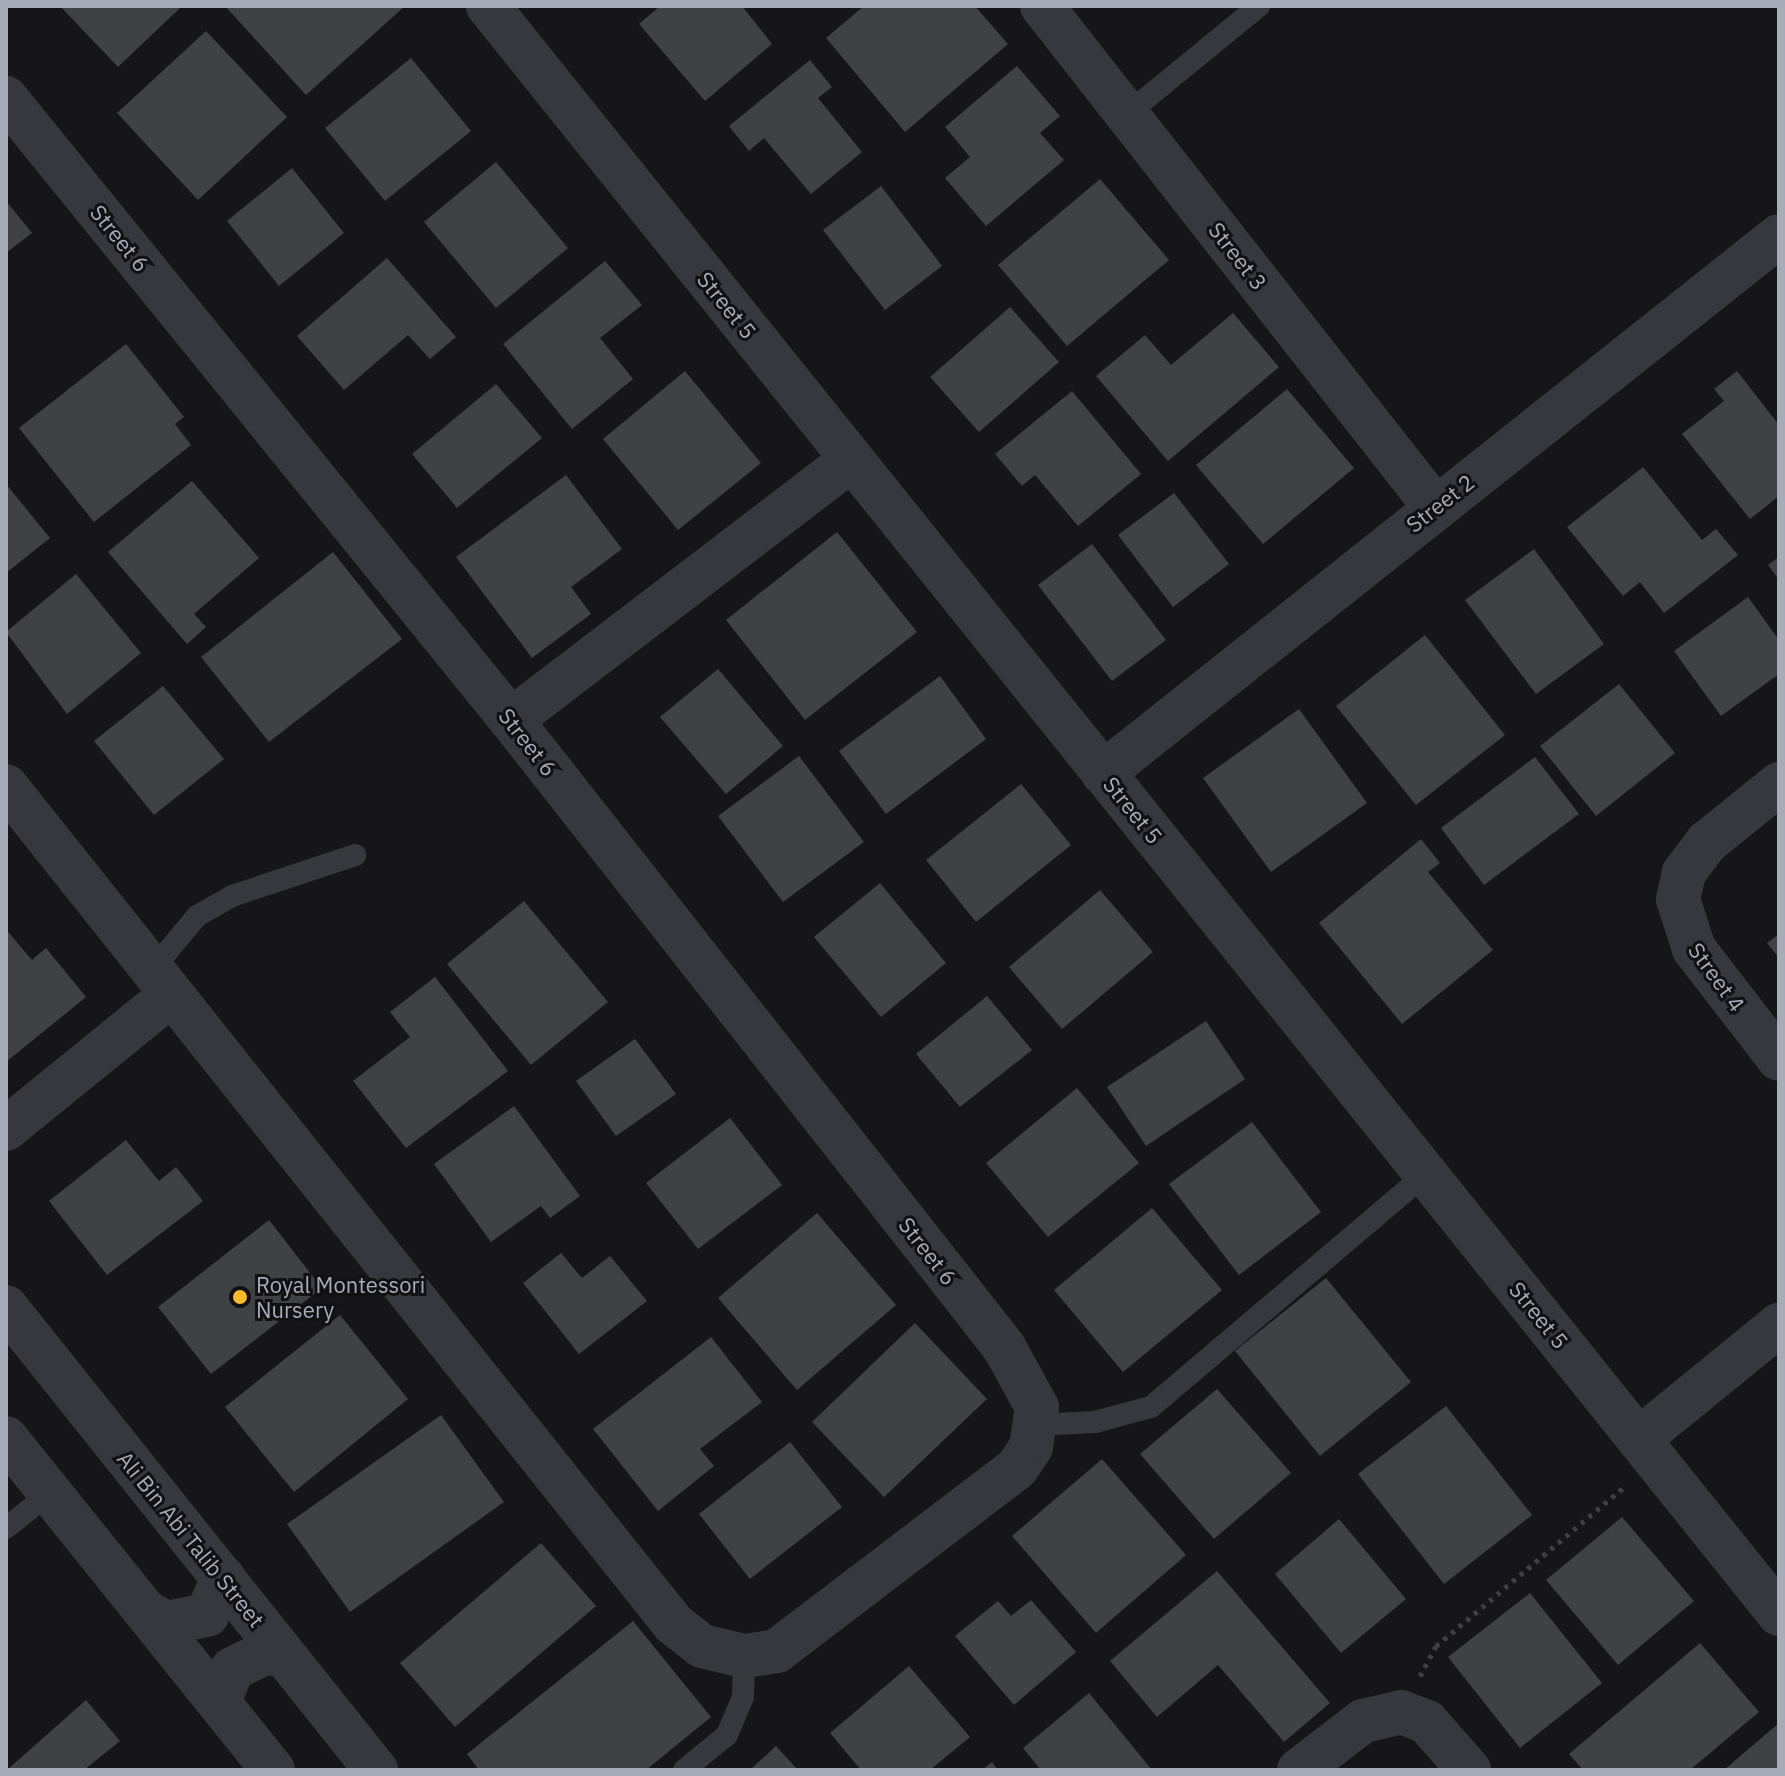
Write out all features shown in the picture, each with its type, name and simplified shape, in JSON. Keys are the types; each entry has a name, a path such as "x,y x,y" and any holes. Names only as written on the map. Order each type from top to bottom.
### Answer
{"street":[{"name":"Street 5","path":"488,6 1779,1614"},
{"name":"Street 3","path":"1042,6 1434,506"},
{"name":"Street 6","path":"6,98 511,720 1004,1347 1031,1387 1036,1425"},
{"name":"Street 2","path":"1103,773 1434,506 1779,236"},
{"path":"511,720 851,460"},
{"name":"Street 4","path":"1779,784 1707,842 1684,873 1678,899 1694,949 1779,1059"},
{"path":"6,786 673,1623 702,1646 744,1656 777,1651 1017,1468 1036,1425"},
{"path":"6,1129 162,982"},
{"name":"Ali Bin Abi Talib Street","path":"6,1307 376,1770"},
{"path":"1648,1450 1779,1325"},
{"path":"6,1438 273,1770"},
{"path":"148,1613 187,1624 207,1615 223,1577"},
{"path":"219,1702 232,1669 265,1653 284,1655"},
{"path":"1299,1770 1363,1721 1401,1712 1427,1722 1469,1770"}],"lane":[{"path":"1127,114 1259,6"},
{"path":"162,982 197,916 232,896 355,855"},
{"path":"1036,1425 1095,1422 1151,1407 1426,1174"},
{"path":"6,1528 50,1493"},
{"path":"684,1770 732,1726 743,1697 744,1656"}],"path":[{"path":"1401,1712 1436,1646 1648,1450"}],"building":[{"path":"60,6 182,6 118,67"},
{"path":"225,6 405,6 306,95"},
{"path":"660,6 742,6 772,44 705,101 639,24"},
{"path":"864,6 975,6 1008,44 905,132 826,38"},
{"path":"206,31 287,117 198,200 117,113"},
{"path":"411,58 471,131 385,201 325,128"},
{"path":"810,60 832,87 818,98 862,152 811,194 764,138 749,151 729,126"},
{"path":"1017,66 1060,116 1040,133 1064,160 986,226 945,178 970,157 945,127"},
{"path":"496,162 568,248 496,308 424,222"},
{"path":"292,168 344,233 279,286 227,221"},
{"path":"1100,179 1169,260 1067,346 998,265"},
{"path":"881,186 942,266 885,310 823,230"},
{"path":"6,201 32,233 6,253"},
{"path":"387,258 456,337 430,359 408,335 344,390 297,336"},
{"path":"605,261 642,305 600,338 633,379 572,429 503,344"},
{"path":"1010,307 1059,362 979,432 930,377"},
{"path":"1233,313 1279,367 1168,461 1096,376 1145,335 1171,365"},
{"path":"126,344 184,417 175,424 191,445 94,522 19,428"},
{"path":"685,371 761,463 678,530 603,439"},
{"path":"1737,371 1779,425 1779,496 1750,519 1682,434 1724,401 1714,389"},
{"path":"496,384 542,438 457,508 412,454"},
{"path":"1287,389 1354,468 1263,544 1196,465"},
{"path":"1072,391 1141,474 1078,526 1035,475 1022,486 995,454"},
{"path":"1643,467 1702,540 1716,529 1738,555 1664,613 1640,582 1623,596 1567,527"},
{"path":"566,475 622,549 571,587 591,614 532,658 456,557"},
{"path":"192,481 259,558 194,614 206,627 187,644 108,552"},
{"path":"6,484 50,538 6,573"},
{"path":"1174,493 1229,564 1173,607 1118,535"},
{"path":"837,532 917,632 805,720 726,620"},
{"path":"1092,544 1166,640 1112,681 1038,585"},
{"path":"1534,549 1604,644 1536,694 1465,600"},
{"path":"333,552 402,639 269,742 201,657"},
{"path":"1779,557 1779,580 1768,565"},
{"path":"76,574 141,653 67,714 6,632"},
{"path":"1748,597 1779,640 1779,674 1721,716 1674,651"},
{"path":"1425,635 1505,735 1416,805 1336,706"},
{"path":"718,669 783,746 726,794 660,717"},
{"path":"940,676 986,739 886,814 839,751"},
{"path":"1619,684 1675,753 1596,816 1540,746"},
{"path":"163,686 224,759 154,815 94,741"},
{"path":"1299,709 1367,803 1271,872 1203,778"},
{"path":"799,756 864,842 783,902 718,816"},
{"path":"1535,757 1579,814 1484,885 1441,828"},
{"path":"1021,784 1071,845 976,922 926,860"},
{"path":"1421,839 1440,863 1428,872 1493,950 1402,1024 1319,923"},
{"path":"880,883 946,963 881,1017 814,937"},
{"path":"1100,890 1153,952 1062,1029 1009,967"},
{"path":"524,901 608,1002 531,1065 447,964"},
{"path":"8,932 32,960 46,948 86,997 6,1062"},
{"path":"1779,934 1779,958 1767,943"},
{"path":"435,977 508,1071 406,1148 353,1081 410,1037 390,1012"},
{"path":"987,996 1032,1050 960,1107 916,1054"},
{"path":"1206,1021 1245,1079 1146,1146 1107,1087"},
{"path":"635,1039 676,1094 616,1136 576,1081"},
{"path":"1077,1088 1139,1163 1048,1237 986,1163"},
{"path":"514,1106 580,1196 550,1218 541,1206 491,1242 434,1164"},
{"path":"730,1118 782,1185 698,1249 646,1183"},
{"path":"1252,1122 1321,1212 1239,1275 1169,1184"},
{"path":"126,1140 159,1181 176,1167 203,1201 107,1275 49,1201"},
{"path":"1152,1208 1222,1290 1123,1372 1054,1290"},
{"path":"817,1213 896,1305 797,1390 718,1298"},
{"name":"Royal Montessori Nursery","path":"269,1220 322,1288 211,1374 158,1307"},
{"path":"561,1253 582,1278 610,1256 647,1301 579,1354 523,1283"},
{"path":"1326,1278 1411,1382 1320,1456 1235,1351"},
{"path":"340,1315 408,1399 294,1492 225,1407"},
{"path":"915,1323 987,1399 884,1497 812,1422"},
{"path":"711,1337 762,1402 700,1449 714,1466 658,1511 593,1429"},
{"path":"1217,1389 1291,1473 1214,1539 1140,1454"},
{"path":"1446,1406 1532,1515 1444,1584 1358,1474"},
{"path":"441,1415 504,1502 350,1612 287,1524"},
{"path":"790,1442 842,1507 750,1579 699,1514"},
{"path":"1102,1459 1186,1555 1096,1633 1012,1536"},
{"path":"1622,1517 1694,1601 1618,1665 1546,1580"},
{"path":"1339,1519 1406,1599 1341,1653 1275,1574"},
{"path":"541,1543 596,1606 455,1727 400,1663"},
{"path":"1217,1571 1330,1703 1284,1742 1218,1665 1157,1717 1110,1661"},
{"path":"1530,1593 1602,1683 1520,1748 1448,1657"},
{"path":"1031,1600 1076,1652 1014,1705 955,1636 998,1601 1011,1616"},
{"path":"633,1621 711,1717 646,1770 479,1770 467,1754"},
{"path":"1700,1643 1759,1712 1690,1770 1583,1770 1569,1754"},
{"path":"909,1666 970,1737 930,1770 861,1770 830,1733"},
{"path":"1089,1693 1152,1770 1041,1770 1023,1748"},
{"path":"86,1700 120,1741 84,1770 7,1770"},
{"path":"1779,1723 1779,1770 1724,1770"},
{"path":"776,1746 798,1770 750,1770"},
{"path":"992,1762 998,1770 982,1770"}],"place":[{"name":"Royal Montessori Nursery","path":"240,1297"}]}
